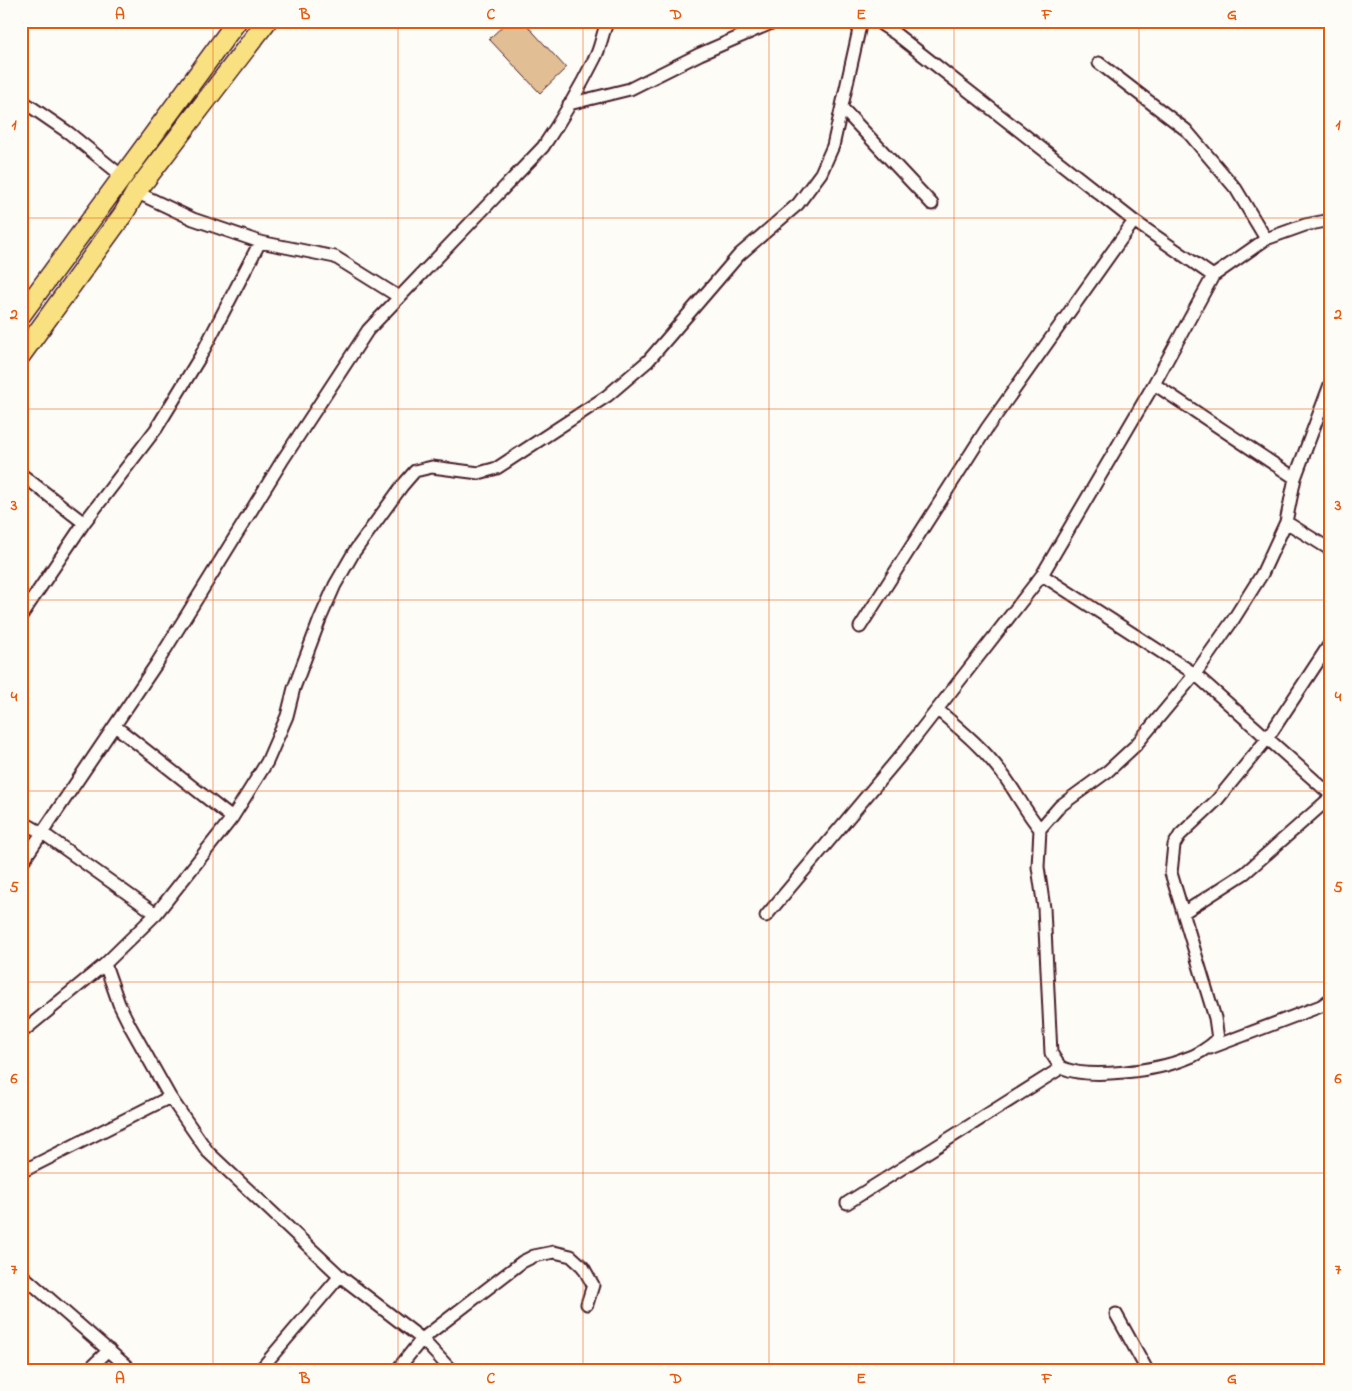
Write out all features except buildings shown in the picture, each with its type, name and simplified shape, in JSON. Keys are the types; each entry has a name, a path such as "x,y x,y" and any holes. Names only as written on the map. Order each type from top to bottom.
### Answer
{"main road":[{"path":"21,315 99,212 122,176 237,21"},
{"path":"23,350 124,213 136,192 267,21"}],"street":[{"path":"21,864 44,834 193,608 282,461 363,338 399,296 485,210 544,147 596,56 600,39 608,21"},
{"path":"569,104 630,89 700,54 776,21"},
{"path":"21,1033 105,964 156,914 232,818 267,762 287,716 294,688 335,585 354,552 415,471 432,467 479,473 497,468 607,396 648,361 740,255 798,204 821,173 833,146 843,110 861,21"},
{"path":"876,21 896,34 1134,221 1213,276"},
{"path":"1099,63 1186,130 1236,189 1266,239"},
{"path":"23,106 69,133 122,176"},
{"path":"843,110 932,204"},
{"path":"136,192 193,219 260,242 335,257 399,296"},
{"path":"766,916 938,710 1042,575 1154,384 1213,276 1266,239 1305,225 1331,220"},
{"path":"860,627 987,428 1134,221"},
{"path":"21,616 84,523 156,429 200,357 260,242"},
{"path":"1331,382 1295,478 1286,522 1262,574 1233,620 1195,674 1135,746 1108,771 1060,806 1040,829 1038,867 1044,908 1051,1053 1061,1068 1087,1075 1123,1072 1184,1060 1205,1050 1321,1006 1331,999"},
{"path":"1154,384 1295,478"},
{"path":"21,474 84,523"},
{"path":"1286,522 1331,550"},
{"path":"1042,575 1195,674 1331,796 1245,873 1183,914"},
{"path":"1205,1050 1218,1038 1215,1018 1171,873 1174,845 1180,835 1216,800 1266,739 1331,642"},
{"path":"938,710 979,746 1001,772 1022,806 1040,829"},
{"path":"115,726 232,818"},
{"path":"21,821 44,834 156,914"},
{"path":"105,964 119,1004 170,1097 208,1152 340,1276 422,1340 451,1370"},
{"path":"847,1203 1061,1068"},
{"path":"21,1172 170,1097"},
{"path":"397,1370 422,1340 522,1262 542,1252 554,1252 571,1256 582,1267 593,1284 587,1304"},
{"path":"21,1274 131,1370"},
{"path":"260,1370 340,1276"},
{"path":"1116,1314 1147,1370"},
{"path":"88,1370 109,1350"}]}
